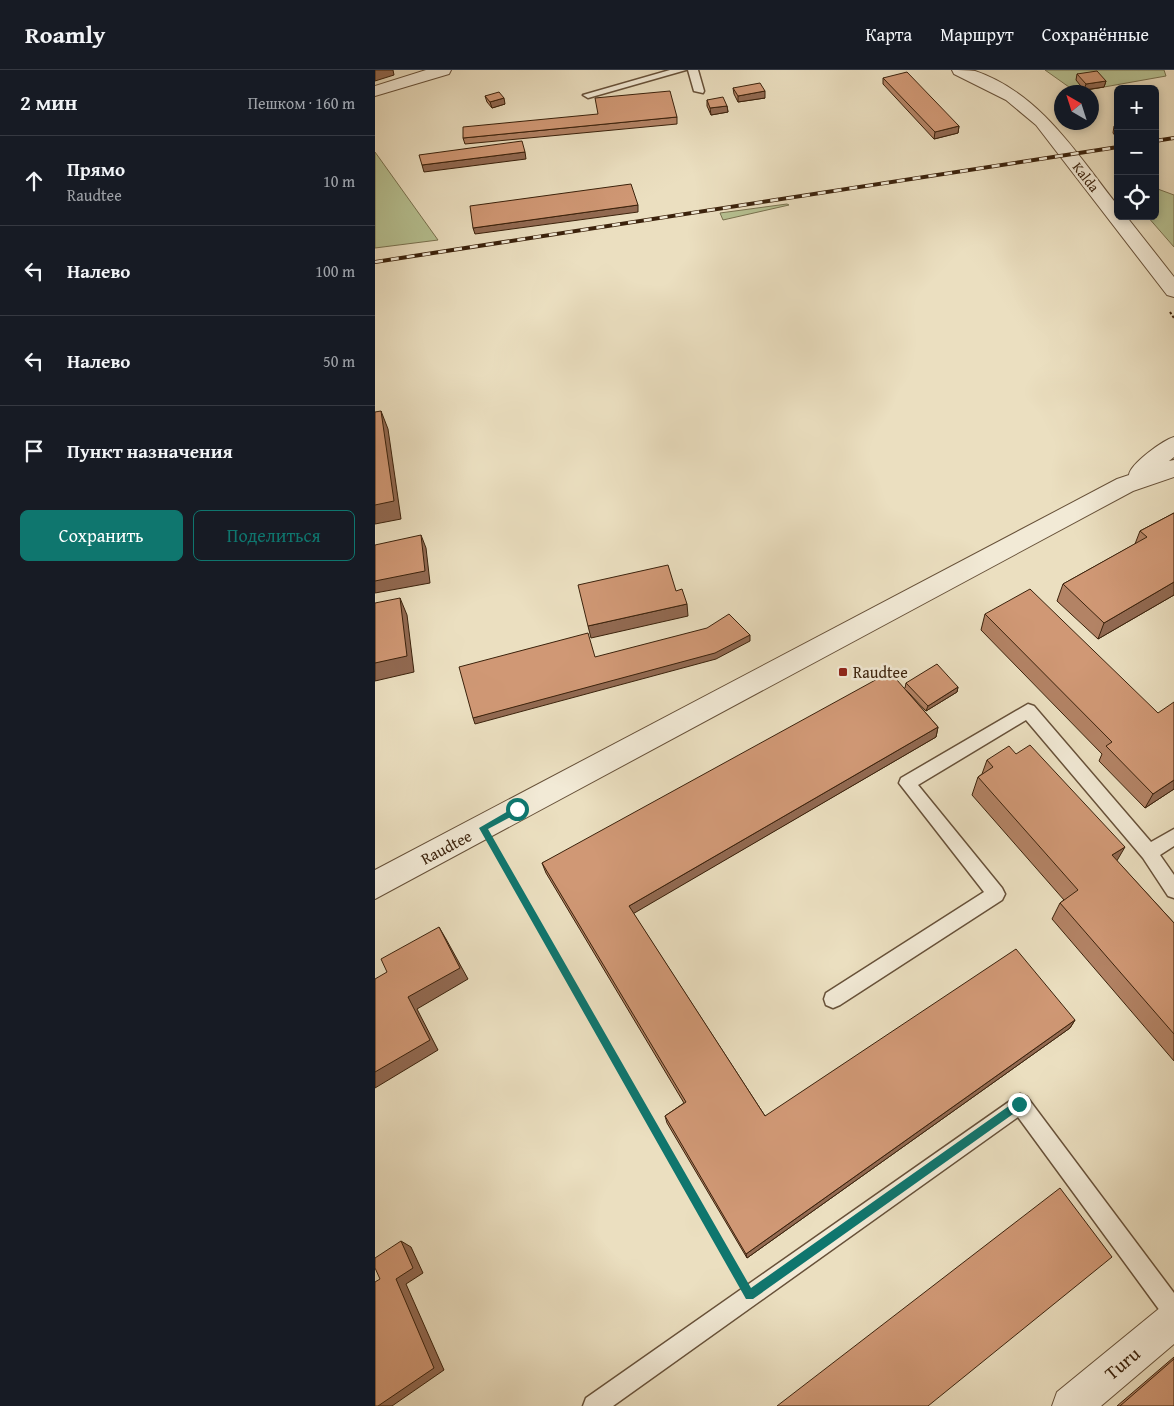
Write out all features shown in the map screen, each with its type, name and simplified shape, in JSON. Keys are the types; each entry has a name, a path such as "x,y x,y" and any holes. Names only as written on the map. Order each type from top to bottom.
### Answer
{"street":[{"path":"375,91 443,70"},
{"name":"Kalda","path":"960,70 989,83 1028,108 1041,121 1174,291"},
{"name":"Raudtee","path":"1125,485 1174,445"},
{"name":"Raudtee","path":"375,885 1125,485 1174,468"},
{"name":"Turu","path":"1071,1406 1174,1320"}],"lane":[{"path":"588,95 681,70"},
{"path":"693,70 699,91"},
{"path":"833,999 996,894 907,783 1029,711 1149,853 1174,890"},
{"path":"1149,853 1174,837"},
{"path":"593,1406 1019,1104 1174,1311"}],"path":[{"path":"483,828 750,1295"}],"green space":[{"path":"1045,70 1164,70 1166,76 1099,88 1099,85 1066,85"},
{"path":"375,152 438,240 375,248"},
{"path":"1159,189 1174,195 1174,247 1150,220 1159,220"},
{"path":"789,205 723,220 720,213"}],"building":[{"path":"1097,71 1106,81 1086,84 1077,74"},
{"path":"907,72 959,126 935,132 883,78"},
{"path":"760,83 765,91 738,96 733,88"},
{"path":"670,91 677,117 463,138 463,127 598,114 595,98"},
{"path":"499,92 504,98 490,102 485,96"},
{"path":"723,97 727,106 710,108 707,100"},
{"path":"522,141 525,152 422,165 419,155"},
{"path":"631,184 638,205 473,228 470,206"},
{"path":"381,411 394,501 375,505 375,412"},
{"path":"1174,513 1174,582 1104,623 1063,584 1147,537 1140,531"},
{"path":"421,535 425,571 375,581 375,545"},
{"path":"668,565 676,591 682,589 687,604 588,626 578,585"},
{"path":"1030,589 1158,713 1174,702 1174,780 1153,794 1106,746 1112,742 985,614"},
{"path":"400,598 407,656 375,663 375,603"},
{"path":"729,614 750,635 715,653 473,718 459,667 588,633 595,657 707,628"},
{"path":"937,664 958,687 928,706 906,683"},
{"path":"890,672 938,727 629,906 765,1116 1016,949 1075,1020 746,1254 665,1116 686,1102 542,863"},
{"path":"1030,745 1125,847 1112,855 1174,923 1174,1034 1060,903 1078,890 978,777 993,767 987,760 1009,746 1016,754"},
{"path":"439,927 460,968 408,997 430,1040 375,1072 375,979 387,972 381,959"},
{"path":"1060,1188 1112,1257 928,1406 777,1406"},
{"path":"401,1241 413,1268 396,1279 434,1368 378,1406 375,1406 375,1282 380,1279 375,1268 375,1258"},
{"path":"1174,1359 1174,1406 1120,1406"}],"railway":[{"path":"1159,140 1174,138"},
{"path":"375,262 1114,148"}],"place":[{"name":"Raudtee","path":"843,672"}],"route":[{"path":"517,809 483,828 750,1295 1019,1104"}]}
